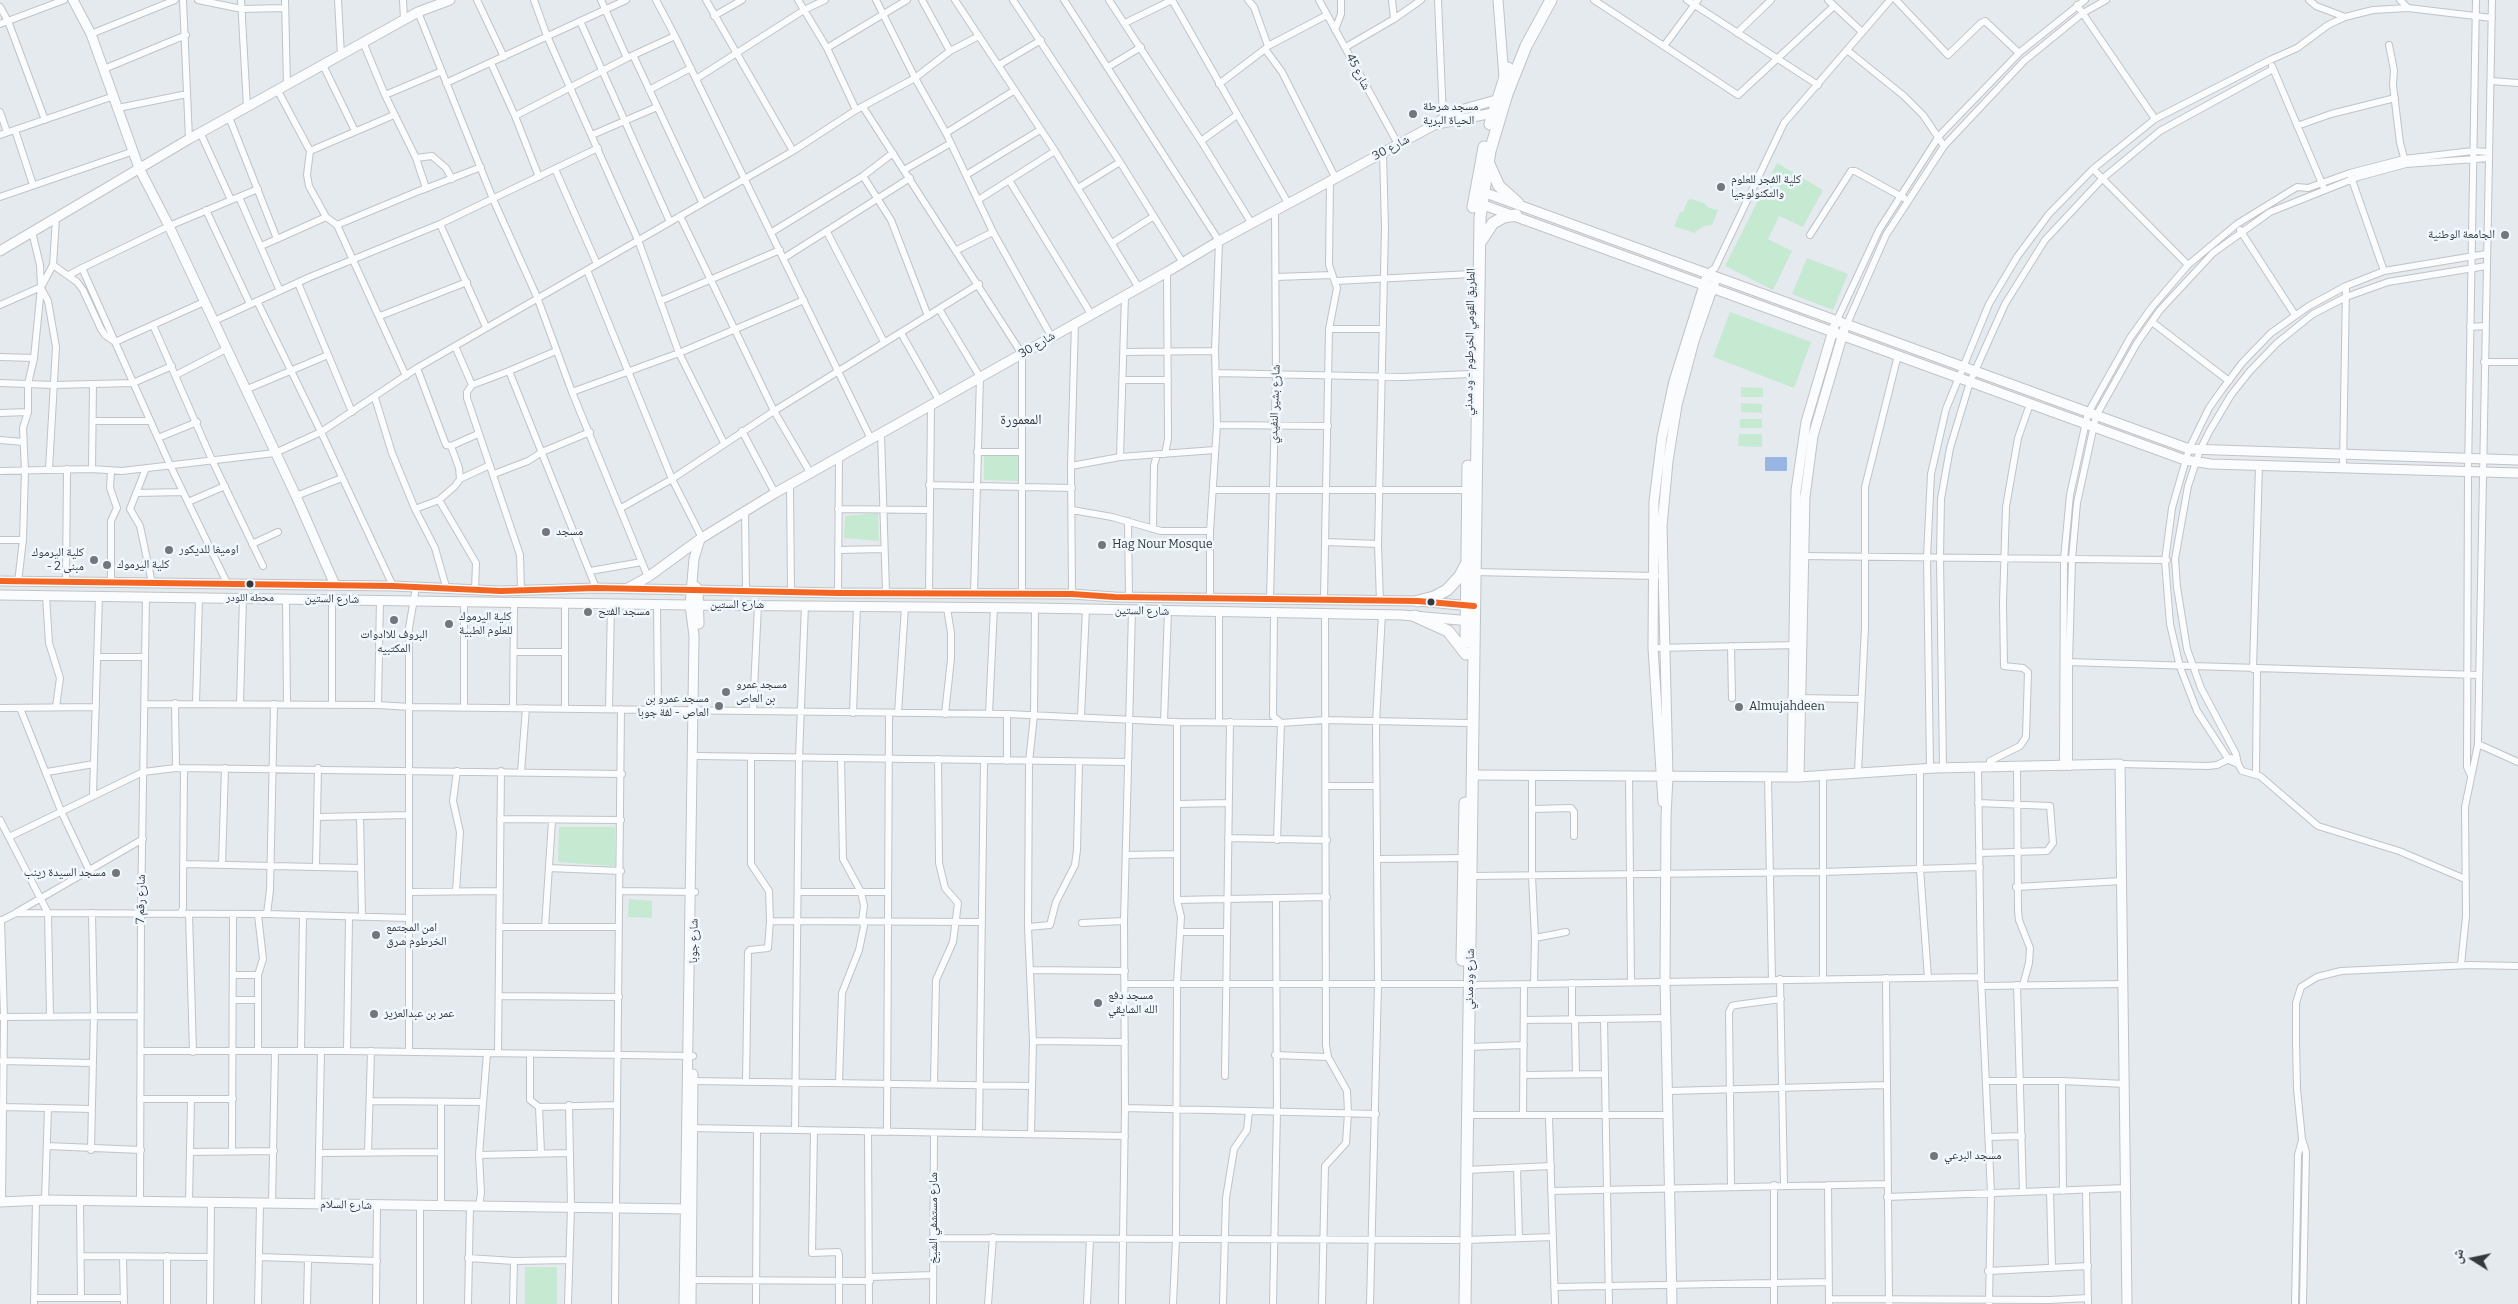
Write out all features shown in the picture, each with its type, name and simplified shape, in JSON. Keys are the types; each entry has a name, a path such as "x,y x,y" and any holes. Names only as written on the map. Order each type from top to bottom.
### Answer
{"highway":[{"name":"الطريق القومي الخرطوم - ود مدني","path":"1470,654 1470,606 1467,562 1474,198 1496,100 1527,28 1543,0"},
{"name":"الطريق القومي الخرطوم - ود مدني","path":"1470,606 1474,572 1481,204 1488,162 1512,79 1526,46 1551,0"},
{"path":"1479,247 1484,234 1493,223 1517,209 1499,186 1488,162"},
{"path":"1418,601 1434,597 1447,590 1460,576 1467,562"},
{"path":"1415,616 1448,631 1470,654"},
{"name":"شارع ود مدني","path":"1457,1304 1466,1170 1468,1047 1464,858 1466,696 1470,654"},
{"name":"شارع ود مدني","path":"1465,1304 1462,1240 1466,985 1472,876 1470,654"}],"street":[{"path":"0,24 64,0"},
{"path":"73,0 91,34 139,168 214,321 296,496 335,585"},
{"path":"91,34 175,0"},
{"path":"183,0 189,139"},
{"path":"198,0 242,9 285,8"},
{"path":"241,0 247,107"},
{"path":"285,0 287,85"},
{"path":"338,0 341,55"},
{"path":"403,0 404,20"},
{"path":"0,251 200,132 278,91 418,12 450,0"},
{"path":"477,0 504,56"},
{"path":"534,0 546,36 571,87 638,240 679,353 724,443"},
{"path":"601,0 649,90 702,202"},
{"path":"446,82 626,0"},
{"path":"656,0 772,232 872,439"},
{"path":"706,0 793,151"},
{"path":"714,16 742,0"},
{"path":"798,0 827,48 856,110"},
{"path":"696,78 804,10 825,0"},
{"path":"876,0 915,78 946,133 993,232 1052,336"},
{"path":"827,48 907,0"},
{"path":"922,0 950,51"},
{"path":"955,0 1055,151 1139,288"},
{"path":"1013,0 1120,162 1183,263"},
{"path":"1064,0 1218,241 1215,351 1217,425 1210,531 1210,597"},
{"path":"1109,0 1201,141 1252,224"},
{"path":"1125,23 1172,0 1288,203"},
{"path":"1248,0 1254,7 1266,48 1284,76 1333,179 1329,265 1336,282 1336,295 1329,329 1328,490 1324,599"},
{"name":"شارع 45","path":"1319,0 1398,144"},
{"path":"1335,30 1341,14 1341,0"},
{"path":"1392,0 1394,20"},
{"path":"1346,47 1394,20 1421,0"},
{"path":"1438,0 1440,121"},
{"path":"1498,0 1504,78"},
{"path":"1594,0 1738,95 1834,6"},
{"path":"1737,33 1772,0"},
{"path":"1828,0 1862,32"},
{"path":"1672,1304 1669,1091 1665,982 1666,816 1653,648 1669,452 1677,404 1699,312 1713,272 1784,123 1890,0"},
{"path":"1896,0 1948,55 1985,21 2019,53"},
{"path":"1796,777 1797,698 1802,645 1796,491 1802,442 1837,320 1878,230 1939,136 2019,53 2085,0"},
{"path":"1797,698 1792,645 1798,556 1811,444 1842,334 1886,235 1944,146 2024,61 2083,14 2106,0"},
{"path":"2309,0 2316,6 2345,17"},
{"path":"2400,0 2408,8"},
{"path":"2471,776 2467,767 2468,472 2476,0"},
{"path":"2461,965 2466,916 2464,822 2478,744 2492,0"},
{"path":"1664,46 1693,1 1737,33 1818,85"},
{"path":"2077,5 2155,119"},
{"path":"0,7 8,22 45,120"},
{"path":"1930,768 1927,557 1931,474 1946,409 1957,377 1989,304 2017,257 2049,214 2093,169 2155,119 2297,48 2328,25 2345,17 2372,10 2408,8 2492,18"},
{"path":"418,12 493,199 537,297 572,392 648,577"},
{"path":"1219,84 1266,48 1327,15"},
{"path":"580,21 670,222"},
{"path":"104,69 186,35"},
{"path":"516,116 630,56 675,36"},
{"path":"0,471 92,469 111,471 275,453 321,432 375,398 417,368 537,297 793,151 856,110 915,78 950,51 979,36"},
{"path":"999,65 1041,40"},
{"path":"363,42 394,115 416,158 426,188"},
{"path":"2389,45 2394,70 2400,143 2405,162"},
{"path":"1108,67 1140,47"},
{"path":"1847,50 1904,96 1923,115 1944,146"},
{"path":"2270,60 2323,186"},
{"path":"491,62 516,116 539,177"},
{"path":"323,65 355,131"},
{"path":"649,90 691,68"},
{"path":"1943,768 1940,557 1942,499 1949,456 1974,370 2006,304 2044,240 2102,180 2160,131 2259,74 2273,69"},
{"path":"385,95 442,71"},
{"path":"2491,82 2518,83"},
{"path":"946,133 1015,90"},
{"path":"278,91 310,151 307,175 309,186 326,216 337,225 406,376"},
{"path":"118,108 188,94"},
{"path":"0,112 3,134 114,96"},
{"path":"2297,126 2339,112 2395,98"},
{"name":"شارع 30","path":"628,588 648,577 701,538 745,510 1022,354 1075,322 1125,296 1218,241 1459,109 1496,100"},
{"path":"592,135 657,106"},
{"path":"863,107 957,250 1022,354 1022,594"},
{"name":"شارع 30","path":"1440,121 1493,113"},
{"path":"310,151 394,115"},
{"path":"1201,141 1237,115"},
{"path":"229,117 277,239"},
{"path":"15,130 33,185"},
{"path":"966,174 1040,130"},
{"path":"200,132 231,200"},
{"path":"904,170 951,143"},
{"path":"214,321 256,301 440,224 598,148"},
{"path":"0,197 134,151"},
{"path":"978,200 1055,151"},
{"path":"1370,1304 1378,985 1376,722 1385,614 1378,544 1385,228 1383,152"},
{"path":"772,232 863,176 893,153"},
{"path":"2092,415 2137,342 2152,322 2213,253 2270,212 2323,186 2351,176 2405,162 2489,155"},
{"path":"416,158 432,156 446,168 452,179"},
{"path":"1078,188 1120,162"},
{"path":"337,225 481,167"},
{"path":"555,169 597,264"},
{"path":"2093,169 2188,266"},
{"path":"1810,235 1850,171 1854,171 1908,201"},
{"path":"863,176 891,220 928,316"},
{"path":"2351,176 2384,271"},
{"path":"784,258 910,178"},
{"path":"1009,180 1091,314"},
{"path":"2066,767 2064,559 2070,495 2092,415 2130,338 2152,307 2188,266 2237,224 2297,187 2323,186"},
{"path":"69,276 169,226 258,189"},
{"path":"1483,192 1517,209 1709,285 2089,427 2196,463 2518,473"},
{"path":"239,197 280,291"},
{"path":"1481,204 1517,209 1713,272 1758,291 2189,449 2518,460"},
{"path":"206,210 250,304"},
{"name":"شارع بشير النفيدي","path":"1270,598 1276,375 1275,211"},
{"path":"261,246 326,216"},
{"path":"680,216 712,278 774,411 811,474"},
{"path":"1112,243 1154,216"},
{"path":"0,305 41,287 53,265 56,218"},
{"path":"440,224 486,327"},
{"path":"2237,224 2295,315"},
{"path":"18,582 23,540 25,471 23,428 28,412 28,384 34,358 41,287 40,265 32,232"},
{"path":"827,232 884,342"},
{"path":"957,250 993,232"},
{"path":"660,301 780,250"},
{"path":"2238,764 2229,760 2197,711 2180,667 2170,624 2165,561 2172,508 2189,449 2209,408 2242,363 2271,333 2295,315 2346,286 2384,271 2486,254"},
{"path":"53,265 69,276 83,290 105,335 115,342"},
{"path":"2465,879 2399,850 2318,826 2256,774 2242,770 2238,764 2236,754 2201,688 2193,668 2180,616 2175,559 2188,486 2200,450 2220,412 2250,371 2277,343 2313,314 2346,297 2388,282 2486,266"},
{"path":"82,268 170,465 228,585"},
{"path":"587,270 672,479 701,538 694,558 693,587"},
{"path":"1166,454 1168,439 1167,272"},
{"path":"1336,282 1472,274"},
{"path":"1276,277 1332,275"},
{"path":"380,316 467,282"},
{"path":"298,283 352,412"},
{"path":"621,508 672,479 742,431 978,284"},
{"path":"2343,467 2346,286"},
{"path":"41,287 48,300 55,339 49,469"},
{"path":"1754,302 1758,291"},
{"path":"1120,457 1125,296"},
{"path":"572,392 679,353 804,300"},
{"path":"256,301 321,432 393,586"},
{"path":"115,342 204,302"},
{"path":"939,309 980,377 974,593"},
{"path":"1072,594 1071,466 1075,322"},
{"path":"2152,322 2229,381"},
{"path":"153,325 212,460 263,566"},
{"path":"2470,327 2485,326"},
{"path":"1329,329 1382,329"},
{"path":"901,333 935,402 929,485 929,593"},
{"path":"455,346 472,385"},
{"path":"176,374 226,348"},
{"path":"1124,352 1168,350 1215,351"},
{"path":"521,591 520,555 494,474 478,434 467,398 467,392 472,385 556,351"},
{"path":"245,390 328,355"},
{"path":"1858,772 1860,699 1865,627 1865,487 1898,355"},
{"path":"0,357 34,358"},
{"path":"2484,362 2518,362"},
{"path":"0,383 54,385 134,383 172,366"},
{"path":"417,368 446,445 450,446 459,468 460,479"},
{"path":"509,371 596,588"},
{"path":"1216,373 1403,378 1470,374"},
{"path":"1123,380 1168,380"},
{"path":"92,469 93,384"},
{"path":"375,398 392,453 415,509 438,554 447,590"},
{"path":"1989,768 1990,761 2020,746 2026,737 2028,672 2023,668 2007,667 2003,661 2005,516 2018,438 2030,404"},
{"path":"0,413 28,412"},
{"path":"94,422 150,421"},
{"path":"158,438 197,422"},
{"path":"1217,425 1328,426"},
{"path":"2066,662 2077,503 2089,427"},
{"path":"742,431 775,493"},
{"path":"494,474 528,461 542,452 590,432"},
{"path":"881,433 886,592"},
{"path":"450,446 478,434"},
{"path":"0,440 23,442"},
{"path":"1071,466 1120,457 1215,450"},
{"path":"977,452 1022,452"},
{"path":"1153,529 1154,465 1157,455"},
{"path":"838,593 839,458"},
{"path":"415,509 440,500 460,479 490,465"},
{"path":"2256,774 2255,669 2258,465"},
{"path":"130,509 146,468"},
{"path":"66,582 67,469"},
{"path":"111,471 110,488 117,508 111,521 111,584"},
{"path":"296,496 342,478"},
{"path":"790,485 791,592"},
{"path":"929,485 1072,488"},
{"path":"188,502 225,486"},
{"path":"1214,490 1380,492 1468,490"},
{"path":"136,493 183,492"},
{"path":"440,500 476,563 475,590"},
{"path":"117,508 130,509"},
{"path":"130,509 140,526 152,583"},
{"path":"838,509 929,510"},
{"path":"745,510 746,590"},
{"path":"1072,510 1128,521 1165,531 1210,531"},
{"path":"1128,521 1129,596"},
{"path":"252,544 278,532"},
{"path":"0,540 23,540"},
{"path":"1326,542 1378,544"},
{"path":"838,550 884,549"},
{"path":"1798,556 2165,561 2175,559"},
{"path":"590,571 642,562"},
{"path":"1474,572 1658,575"},
{"path":"1658,575 1664,647 1664,776"},
{"name":"شارع الستين","path":"0,581 111,584 393,586 447,590 521,591 693,587 838,593 1059,593 1418,601 1470,606"},
{"path":"409,1052 409,628 416,587"},
{"name":"شارع جوبا","path":"687,1301 694,711 699,632 693,587"},
{"path":"1058,609 1059,593"},
{"path":"1030,1134 1033,1041 1028,927 1028,762 1034,715 1039,608 1043,594"},
{"name":"شارع الستين","path":"0,595 380,599 413,602 994,607 1132,611 1385,614 1470,621"},
{"path":"46,596 49,643 60,678 56,707"},
{"path":"93,794 99,596"},
{"name":"شارع رقم 7","path":"140,1201 141,914 146,596"},
{"path":"196,704 199,598"},
{"path":"240,703 243,598"},
{"path":"286,598 287,704"},
{"path":"332,599 332,704"},
{"path":"378,705 380,599"},
{"path":"1402,601 1402,615"},
{"path":"464,602 464,708"},
{"path":"513,708 514,603"},
{"path":"564,709 565,603"},
{"path":"609,708 611,603"},
{"path":"657,604 658,709"},
{"path":"753,711 758,605"},
{"path":"795,1130 799,757 805,605"},
{"path":"852,713 857,606"},
{"path":"898,713 905,607"},
{"path":"989,714 994,607"},
{"path":"945,714 951,659 947,608"},
{"path":"1081,716 1086,609"},
{"path":"1122,1304 1126,984 1124,921 1132,611"},
{"path":"1164,722 1168,611"},
{"path":"1219,612 1219,722"},
{"path":"1274,613 1273,716 1281,723"},
{"path":"1322,1304 1325,1166 1346,1143 1348,1113 1346,1091 1328,1056 1326,1045 1327,786 1325,614"},
{"path":"1653,648 1802,645"},
{"path":"1731,646 1732,698"},
{"path":"515,652 565,652"},
{"path":"97,657 145,657"},
{"path":"2066,662 2193,668 2478,675"},
{"path":"1797,698 1860,699"},
{"path":"175,703 176,768"},
{"path":"144,704 332,704 410,707 609,708 801,713 1007,714 1081,716 1164,722 1281,723 1325,720 1466,724"},
{"path":"267,914 274,704"},
{"path":"0,708 96,708"},
{"path":"20,708 62,811 90,872"},
{"path":"521,772 526,708"},
{"path":"615,1304 621,892 621,709"},
{"name":"شارع جوبا","path":"694,711 697,756 694,789"},
{"path":"888,1132 889,714"},
{"path":"1007,714 1007,761"},
{"path":"1173,1304 1176,1240 1177,983 1181,932 1181,917 1177,900 1177,722"},
{"path":"1225,1076 1227,803 1230,722"},
{"path":"1276,840 1281,723"},
{"path":"2478,744 2518,762"},
{"path":"1472,776 1796,777 1930,768 2066,767 2120,764 2208,766 2229,760 2236,754"},
{"path":"697,756 1128,762"},
{"path":"746,1082 748,952 750,950 768,948 770,921 769,891 751,864 750,757"},
{"path":"839,1082 840,1004 842,993 864,933 862,892 843,859 841,758"},
{"path":"934,1084 936,980 953,942 958,903 945,888 939,863 938,760"},
{"path":"979,1132 984,760"},
{"path":"1028,927 1050,925 1056,902 1075,865 1079,762"},
{"path":"47,772 94,764"},
{"path":"2120,764 2127,1188 2127,1304"},
{"path":"9,837 93,794 143,772 176,768 273,767 622,774"},
{"path":"180,914 182,908 184,864 184,768"},
{"path":"222,865 225,768"},
{"path":"316,866 318,768"},
{"path":"1978,768 1981,977 1991,1193 1988,1301"},
{"path":"2017,768 2016,887 2019,920 2030,948 2029,963 2020,985 2023,1192"},
{"path":"1920,769 1920,868 1928,978"},
{"path":"456,771 453,801 460,832 456,891"},
{"path":"498,1053 501,771"},
{"path":"1532,775 1534,984"},
{"path":"1629,775 1632,982"},
{"path":"1823,776 1823,978"},
{"path":"1768,777 1772,980"},
{"path":"1327,786 1376,786"},
{"path":"1177,804 1227,803"},
{"path":"1978,803 2018,803 2050,806 2053,844 2047,851 1980,854"},
{"path":"1533,809 1571,808 1574,812 1574,836"},
{"path":"360,816 362,918"},
{"path":"318,817 408,816"},
{"path":"500,819 552,821 621,820"},
{"path":"0,820 48,913 50,1016"},
{"path":"545,927 552,821"},
{"path":"1228,838 1327,840"},
{"path":"1,1202 3,1108 1,921 90,872 142,839"},
{"path":"1126,855 1177,854"},
{"path":"1378,859 1464,858"},
{"path":"184,864 269,864 361,868"},
{"path":"1472,876 1822,872 1980,867"},
{"path":"549,868 621,871"},
{"path":"2016,887 2122,881"},
{"path":"409,892 499,891"},
{"path":"621,892 692,892"},
{"path":"799,892 888,892"},
{"path":"1177,900 1327,897"},
{"path":"1273,1304 1277,1112 1275,1055 1276,898"},
{"path":"16,913 267,914 349,918 408,918"},
{"path":"91,1150 94,1015 92,913"},
{"path":"189,914 193,1052"},
{"path":"232,1151 233,915"},
{"path":"258,915 263,959 258,975 258,1050"},
{"path":"301,1050 303,916"},
{"path":"347,1051 349,918"},
{"path":"770,921 982,922"},
{"path":"1082,923 1124,921"},
{"path":"500,926 620,927"},
{"path":"1181,932 1227,932"},
{"path":"1535,938 1566,932"},
{"path":"2303,1304 2306,1152 2302,1139 2296,1041 2296,1003 2301,987 2317,977 2341,971 2461,965 2518,966"},
{"path":"1030,970 1125,971"},
{"path":"234,975 258,975"},
{"path":"1126,984 1466,985 1981,977"},
{"path":"1886,978 1889,1301"},
{"path":"1780,979 1784,1088 1784,1185"},
{"path":"1572,983 1576,1074"},
{"path":"1523,1115 1524,984"},
{"path":"1982,986 2124,984"},
{"path":"500,996 619,997"},
{"path":"1731,1186 1730,1009 1736,1005 1781,999"},
{"path":"234,1000 258,1000"},
{"path":"2,1017 140,1016"},
{"path":"1524,1020 1666,1018"},
{"path":"1604,1019 1609,1304"},
{"path":"1033,1041 1125,1042"},
{"path":"1468,1047 1524,1045"},
{"path":"272,1204 275,1050"},
{"path":"141,1051 301,1050 690,1056"},
{"path":"318,1204 321,1051"},
{"path":"368,1153 371,1051"},
{"path":"468,1304 468,1258 474,1206 481,1186 479,1155 487,1053"},
{"path":"530,1054 530,1100 539,1107 617,1105"},
{"path":"1275,1055 1328,1056"},
{"name":"شارع جوبا","path":"689,1128 693,1081 690,1056"},
{"path":"2,1062 92,1063"},
{"path":"1524,1075 1605,1074"},
{"path":"693,1081 1031,1086"},
{"path":"1987,1081 2062,1081 2125,1084"},
{"path":"2062,1081 2063,1190"},
{"path":"1669,1091 1886,1085"},
{"path":"140,1099 233,1099"},
{"path":"189,1202 191,1099"},
{"path":"370,1101 483,1102"},
{"path":"441,1102 441,1206"},
{"path":"568,1304 571,1207 569,1105"},
{"path":"539,1107 541,1153"},
{"path":"3,1108 92,1109"},
{"path":"48,1108 47,1146 40,1200 34,1301 81,1298 124,1301 123,1256"},
{"path":"1125,1108 1376,1114"},
{"path":"1223,1304 1226,1198 1234,1148 1245,1136 1249,1111"},
{"path":"1467,1115 1549,1117 1669,1115"},
{"path":"1549,1117 1554,1304"},
{"path":"689,1128 1125,1136"},
{"path":"756,1304 757,1130"},
{"path":"814,1131 812,1253 838,1252 840,1260 839,1304"},
{"path":"868,1132 869,1304"},
{"name":"شارع مستشفي الشيخ","path":"933,1304 934,1133"},
{"path":"1989,1136 2022,1136"},
{"path":"2295,1304 2298,1155 2302,1139"},
{"path":"47,1146 91,1150 140,1150"},
{"path":"190,1152 274,1151"},
{"path":"318,1153 440,1152"},
{"path":"479,1155 569,1152"},
{"path":"1466,1170 1550,1166"},
{"path":"1517,1168 1519,1238"},
{"path":"1828,1184 1829,1301 2088,1301 2086,1190"},
{"path":"1551,1190 1888,1184"},
{"path":"1774,1185 1774,1304"},
{"path":"1887,1197 2127,1188"},
{"path":"2050,1191 2052,1268"},
{"name":"شارع السلام","path":"1,1202 40,1200 140,1201 688,1209"},
{"path":"80,1201 81,1298"},
{"path":"210,1304 211,1203"},
{"path":"258,1304 260,1204"},
{"path":"376,1304 377,1205"},
{"path":"420,1206 420,1304"},
{"name":"شارع جوبا","path":"687,1301 691,1280 688,1209"},
{"path":"988,1304 993,1237"},
{"path":"934,1238 1462,1240 1553,1237"},
{"path":"1087,1304 1090,1239"},
{"path":"81,1256 210,1257"},
{"path":"167,1256 167,1304"},
{"path":"259,1257 377,1261"},
{"path":"468,1258 514,1261 569,1260"},
{"path":"307,1304 308,1260"},
{"path":"513,1304 514,1261"},
{"path":"1988,1270 2088,1266"},
{"path":"691,1280 840,1281 934,1275"},
{"path":"1554,1287 1828,1282"}],"green space":[{"path":"1777,163 1823,190 1803,227 1779,216 1768,239 1792,251 1773,290 1725,266"},
{"path":"1691,199 1704,203 1709,208 1718,210 1712,225 1704,226 1694,233 1674,226 1680,212 1683,212 1688,200"},
{"path":"1807,258 1848,274 1833,310 1792,294"},
{"path":"1730,312 1811,342 1794,388 1713,357"},
{"path":"1741,387 1763,388 1763,397 1741,397"},
{"path":"1741,403 1762,404 1762,413 1741,412"},
{"path":"1740,419 1762,419 1762,428 1740,428"},
{"path":"1739,434 1762,434 1762,447 1738,446"},
{"path":"984,454 1019,454 1018,481 984,480"},
{"path":"878,513 879,541 844,538 845,516"},
{"path":"559,827 615,827 615,866 558,862"},
{"path":"629,899 652,901 652,918 628,917"},
{"path":"525,1267 557,1267 557,1304 525,1304"}],"water":[{"path":"1765,457 1787,457 1787,471 1765,471"}],"transit line":[{"path":"0,581 393,586 501,591 596,588 838,593 1072,594 1115,597 1418,601 1474,606"}],"place":[{"name":"مسجد شرطة الحياة البرية","path":"1413,114"},
{"name":"كلية الفجر للعلوم والتكنولوجيا","path":"1721,187"},
{"name":"الجامعة الوطنية","path":"2505,235"},
{"name":"مسجد","path":"546,532"},
{"name":"Hag Nour Mosque","path":"1102,545"},
{"name":"اوميغا للديكور","path":"169,550"},
{"name":"كلية اليرموك - مبنى 2","path":"94,560"},
{"name":"كلية اليرموك","path":"107,565"},
{"name":"محطه اللودر","path":"250,584"},
{"name":"مسجد الفتح","path":"588,612"},
{"name":"البروف للاادوات المكتبيه","path":"394,620"},
{"name":"كلية اليرموك للعلوم الطبية","path":"449,624"},
{"name":"مسجد عمرو بن العاص","path":"726,692"},
{"name":"مسجد عمرو بن العاص - لفة جوبا","path":"719,706"},
{"name":"Almujahdeen","path":"1739,707"},
{"name":"مسجد السيدة زينب","path":"116,873"},
{"name":"امن المجتمع الخرطوم شرق","path":"376,935"},
{"name":"مسجد دفع الله الشايقي","path":"1098,1003"},
{"name":"عمر بن عبدالعزيز","path":"374,1014"},
{"name":"مسجد البرعي","path":"1934,1156"}],"district":[{"name":"المعمورة","path":"1021,420"}]}
